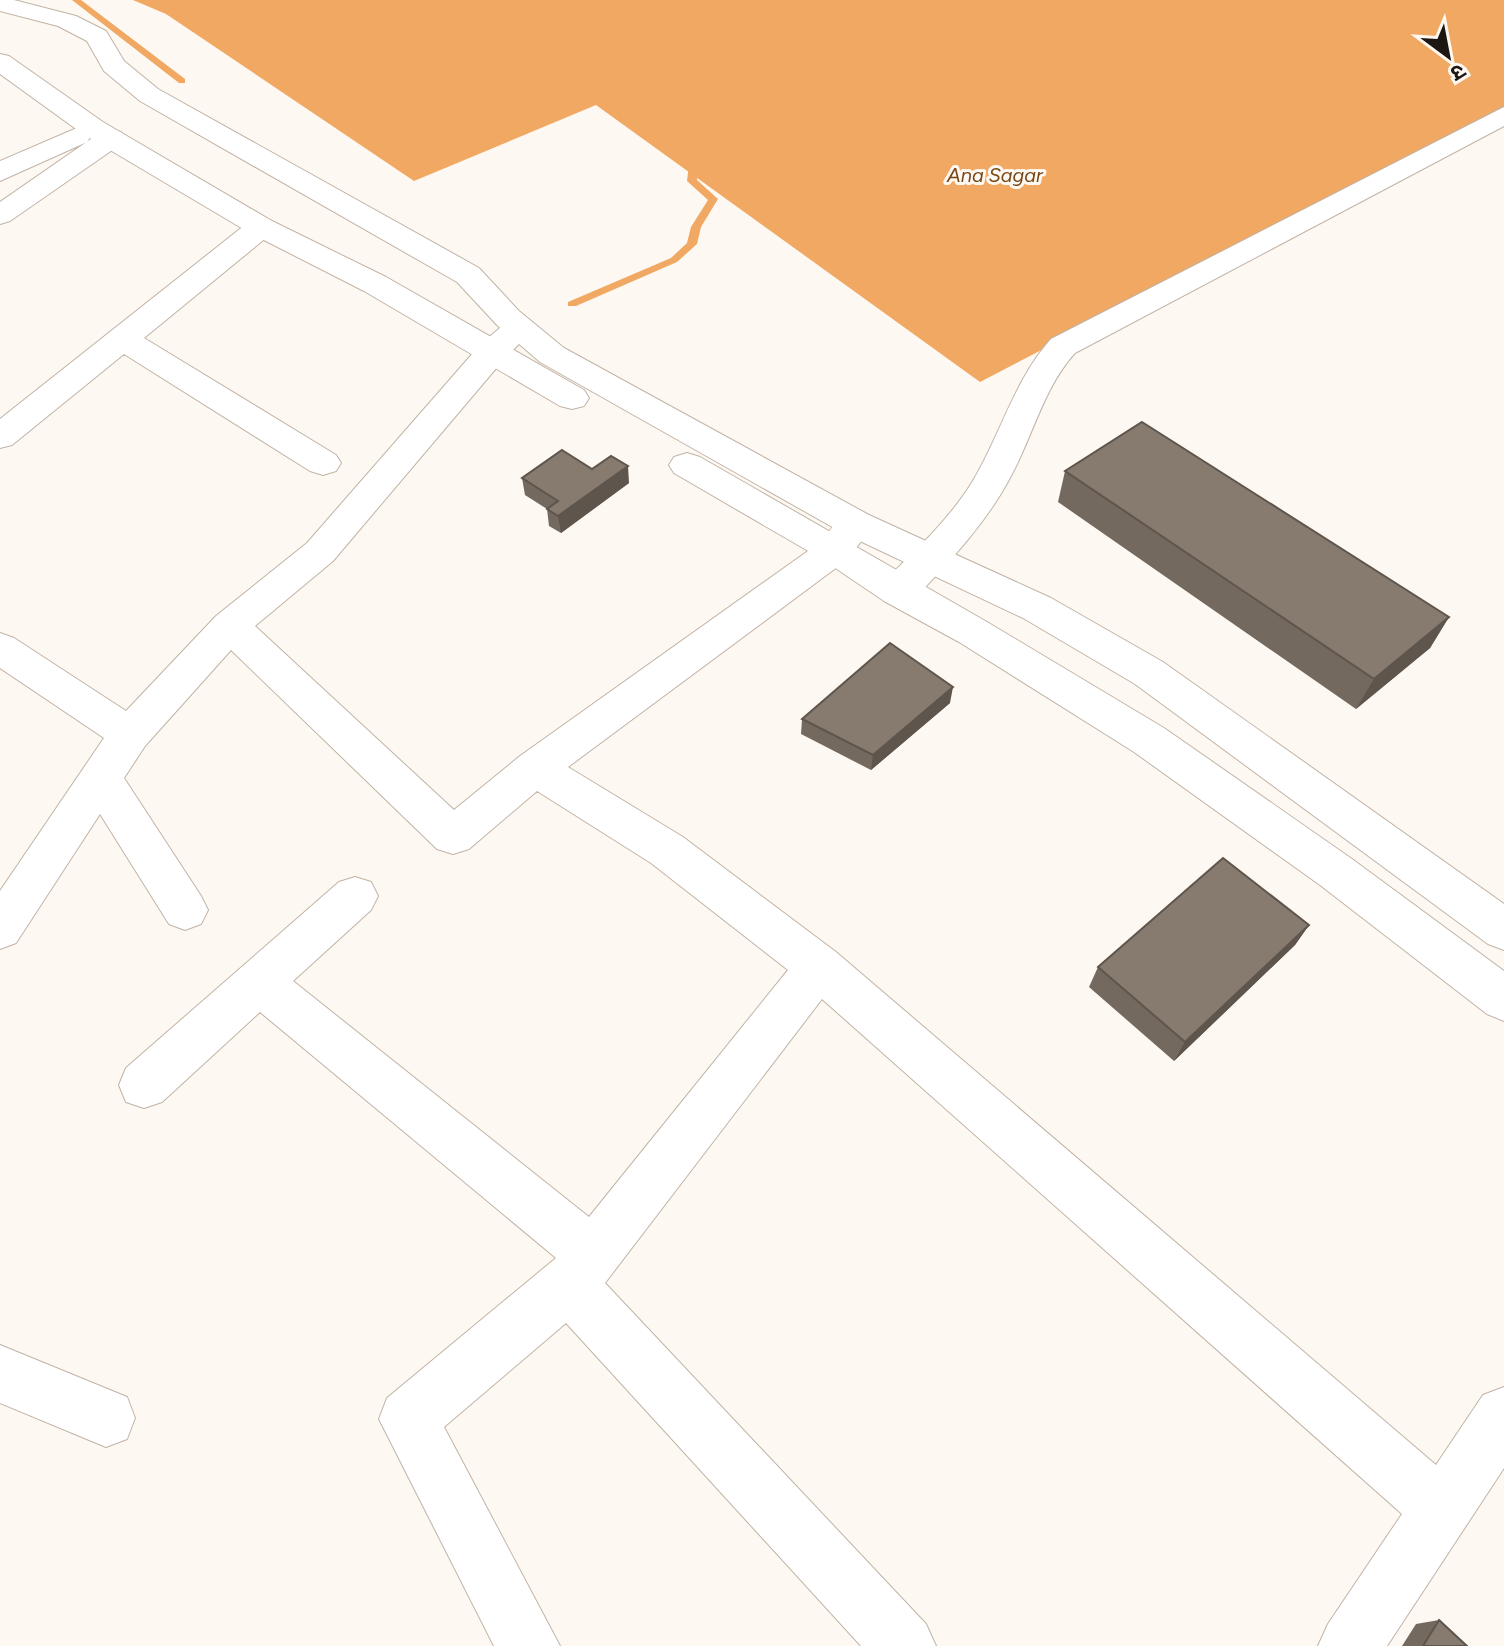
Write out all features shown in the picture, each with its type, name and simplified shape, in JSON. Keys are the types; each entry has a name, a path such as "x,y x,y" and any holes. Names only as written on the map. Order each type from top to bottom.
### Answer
{"street":[{"path":"0,4 67,21 97,36 113,65 149,95 143,135"},
{"path":"0,62 143,135 468,275 506,340"},
{"path":"898,591 964,524 993,478 1046,368 1063,346 1504,115"},
{"path":"0,172 143,135"},
{"path":"0,215 143,135"},
{"path":"143,135 261,227 375,284 506,340 846,537 898,591 1060,684 1238,800 1504,999"},
{"path":"0,437 261,227"},
{"path":"123,339 323,463"},
{"path":"0,929 130,734 230,626 320,552 506,340"},
{"path":"846,537 930,558 1037,608 1149,673 1504,930"},
{"path":"230,626 453,836 535,768 846,537"},
{"path":"0,648 130,734"},
{"path":"535,768 667,850 819,967 1441,1508"},
{"path":"101,779 185,910"},
{"path":"144,1085 355,896"},
{"path":"528,1646 408,1419 581,1270 819,967"},
{"path":"260,983 581,1270 904,1646"},
{"path":"0,1374 106,1418"},
{"path":"1350,1646 1504,1416"}],"water":[{"name":"Ana Sagar","path":"133,0 1504,0 1504,109 980,382 596,105 414,181 166,14"}],"building":[{"path":"1142,422 1449,617 1374,679 1065,471"},
{"path":"562,450 592,469 611,456 628,466 558,516 547,509 558,501 522,478"},
{"path":"890,643 953,687 873,755 802,719"},
{"path":"1223,858 1309,925 1185,1042 1098,967"},
{"path":"1439,1620 1467,1646 1423,1646"}],"waterway":[{"path":"76,0 182,81"},
{"path":"572,304 674,260 692,244 696,227 713,199 692,181 694,157"}]}
